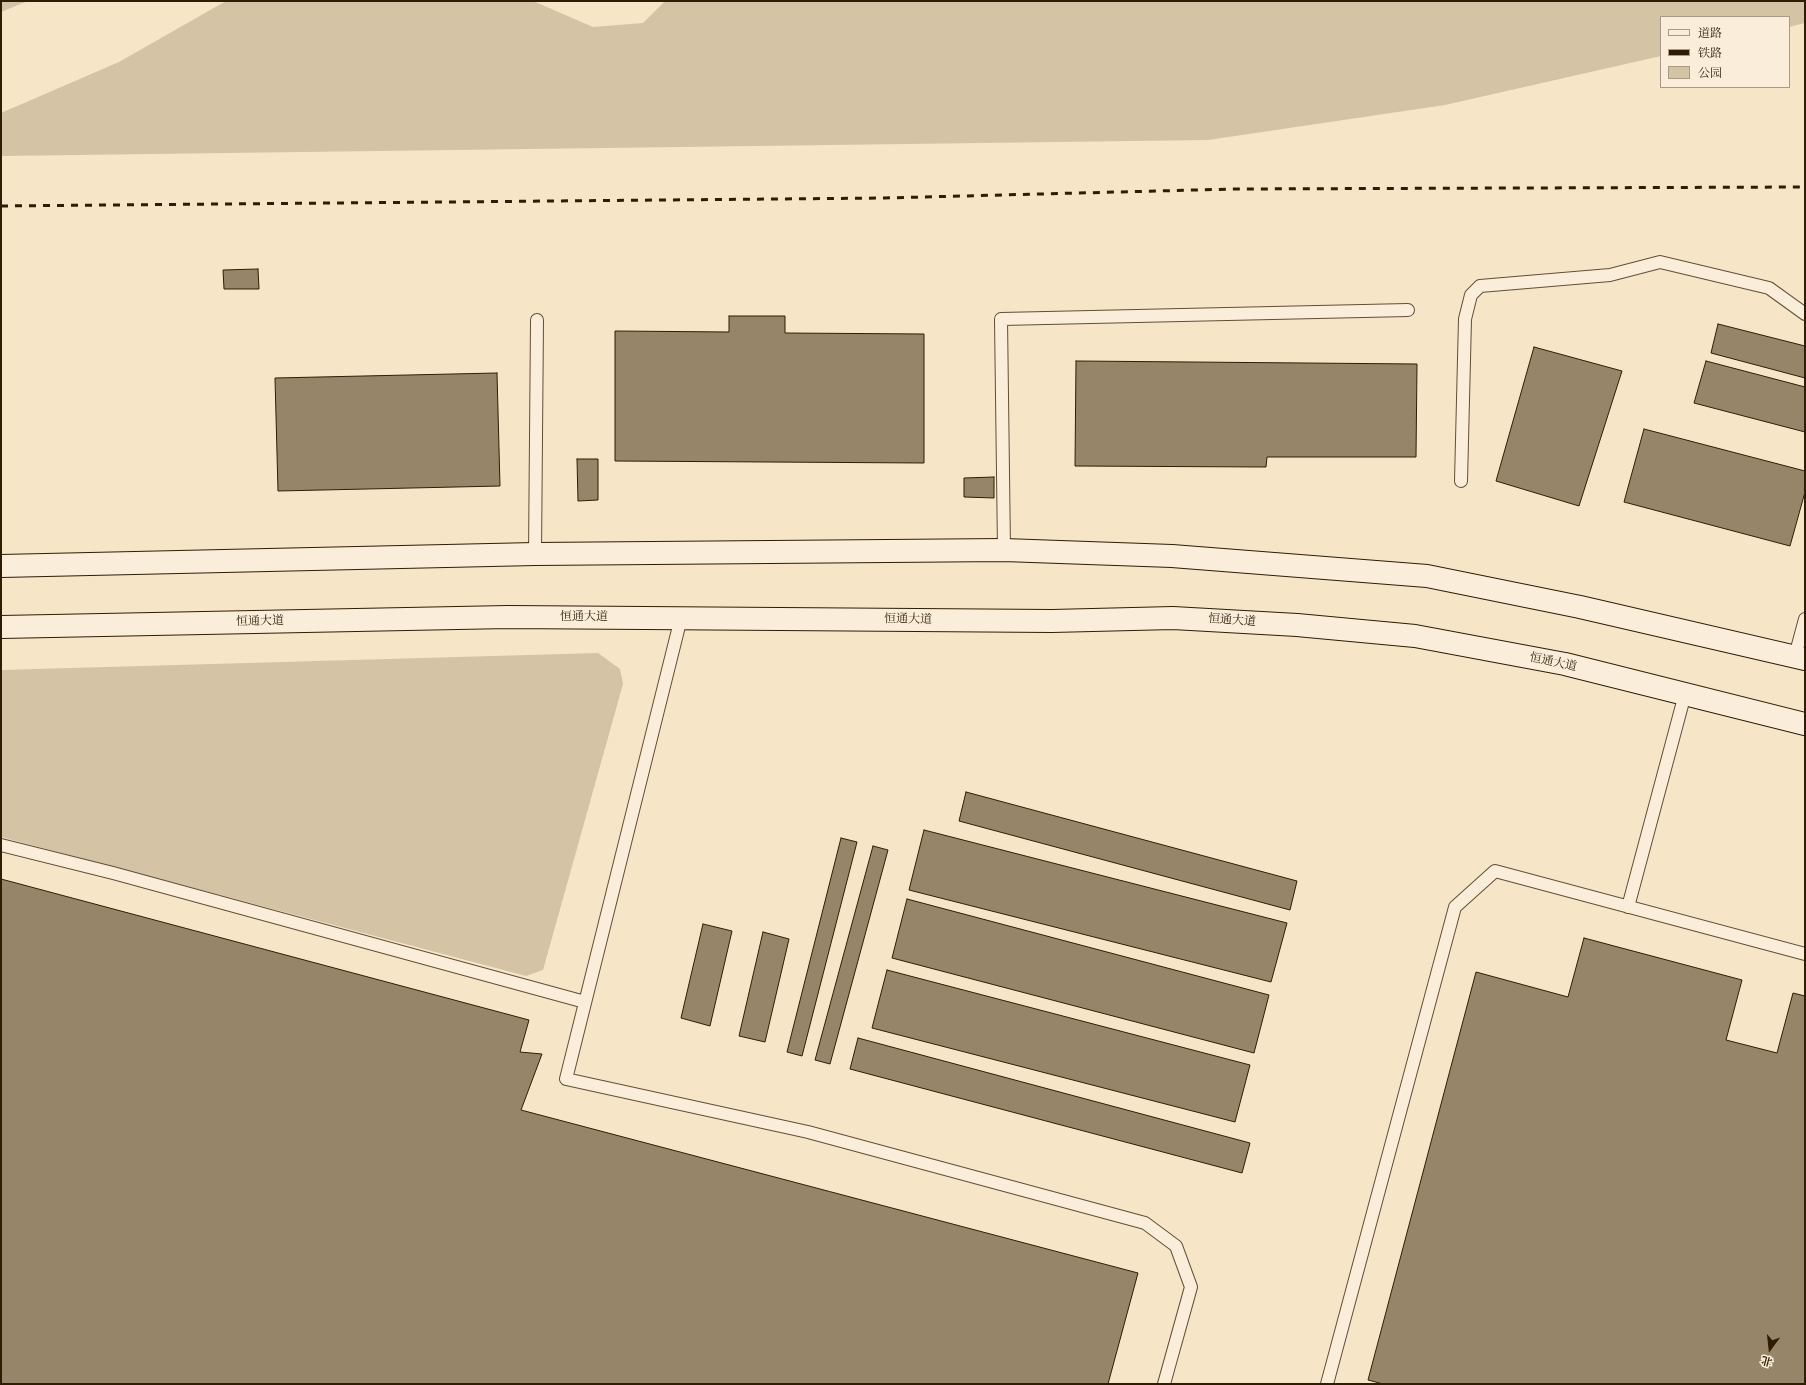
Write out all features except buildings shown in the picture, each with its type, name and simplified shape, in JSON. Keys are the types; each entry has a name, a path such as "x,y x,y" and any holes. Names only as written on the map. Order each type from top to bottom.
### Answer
{"main road":[{"path":"1,566 535,554 1004,550 1172,556 1427,576 1580,607 1800,658"},
{"name":"恒通大道","path":"1,628 508,617 1052,621 1173,618 1297,625 1415,636 1564,664 1805,724"}],"lane":[{"path":"1461,481 1465,319 1471,295 1480,286 1610,275 1660,262 1769,288 1805,314"},
{"path":"1004,550 1001,319 1408,310"},
{"path":"535,554 537,320"},
{"path":"681,618 566,1079 808,1132 1145,1223 1176,1246 1191,1287 1164,1384"},
{"path":"1800,658 1805,619"},
{"path":"1628,907 1685,694"},
{"path":"1,845 113,873 585,1002"},
{"path":"1327,1384 1455,907 1495,871 1805,954"}],"green space":[{"path":"1,1 28,1 1,12"},
{"path":"226,1 533,1 593,27 643,23 665,1 1805,1 1805,23 1790,27 1790,16 1660,16 1660,56 1445,105 1208,140 1,156 1,113 119,62"},
{"path":"598,653 620,669 623,684 543,970 526,976 1,837 1,670"}],"railway":[{"path":"1,206 885,198 1234,189 1805,187"}]}
